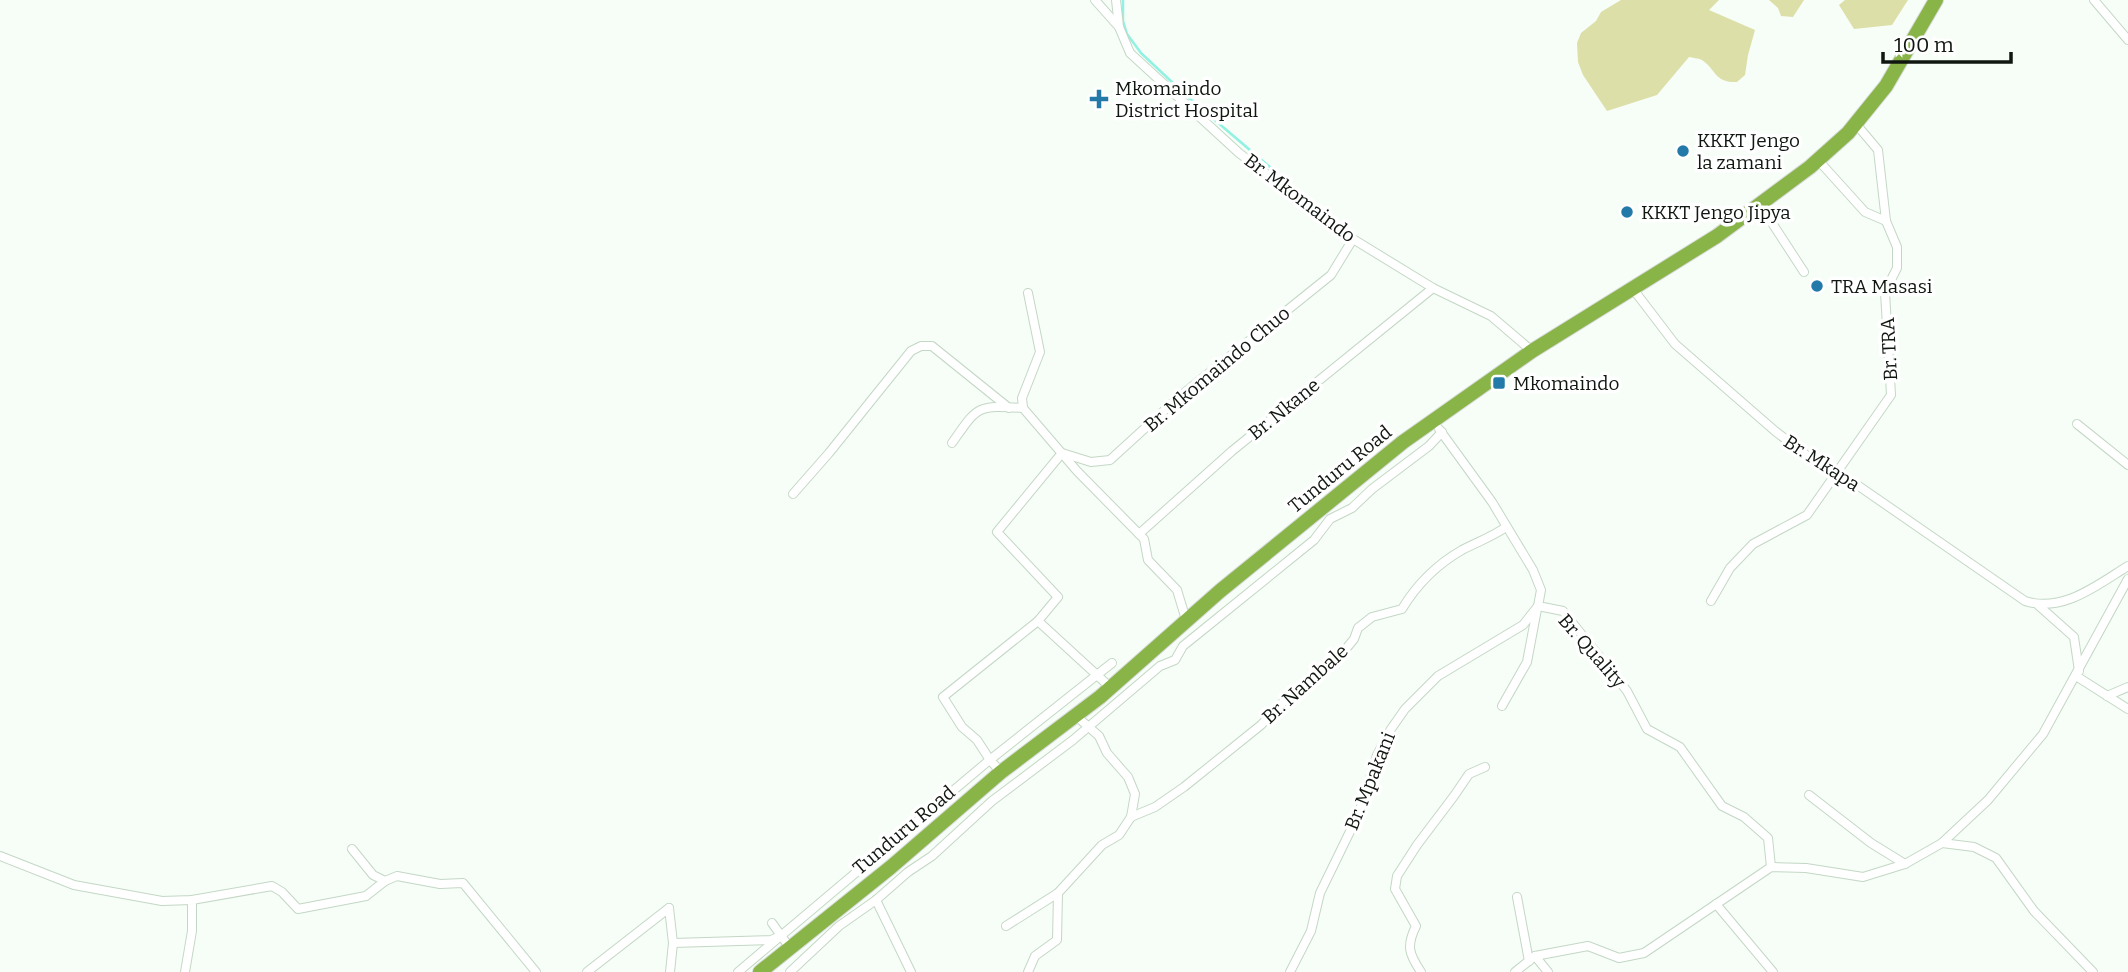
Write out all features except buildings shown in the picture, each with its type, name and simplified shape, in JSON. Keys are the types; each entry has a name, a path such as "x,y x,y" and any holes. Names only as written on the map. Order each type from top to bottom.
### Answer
{"highway":[{"name":"Tunduru Road","path":"760,972 785,942 891,867 1001,772 1110,687 1220,591 1403,442 1438,427 1532,351 1717,236 1761,206 1818,160 1856,124 1886,86 1936,0"}],"street":[{"path":"1095,0 1119,27"},
{"name":"Br. Mkomaindo","path":"1116,0 1119,27 1130,53 1239,153 1353,239 1433,288 1491,316 1532,351"},
{"path":"2099,2 2127,39"},
{"name":"Br. TRA","path":"1711,601 1730,568 1753,544 1807,515 1891,395 1885,292 1897,268 1897,247 1886,221 1878,150 1856,124"},
{"path":"1818,160 1865,212 1886,221"},
{"path":"1761,206 1804,272"},
{"name":"Br. Mkomaindo Chuo","path":"1062,453 1091,462 1110,460 1178,397 1331,275 1353,239"},
{"name":"Br. Nkane","path":"1139,534 1232,452 1433,288"},
{"name":"Br. Mkapa","path":"1633,289 1675,344 1775,431 1810,458 1837,471 2025,601 2038,605 2074,637 2078,674"},
{"path":"1028,293 1040,352 1022,398 1023,408 1144,539 1148,560 1177,590 1187,622"},
{"path":"793,494 911,351 922,346 933,346 1009,408"},
{"path":"952,443 973,413 991,406 1023,408"},
{"path":"2077,424 2128,465"},
{"path":"790,972 839,926 932,856 992,801 1088,727 1160,666 1175,660 1183,646 1314,540 1330,519 1352,508 1372,489 1429,446 1438,427"},
{"name":"Br. Quality","path":"1438,427 1533,570 1541,590 1538,606 1563,611 1627,691 1647,729 1680,747 1722,806 1744,817 1768,838 1771,867"},
{"path":"1001,772 977,740 962,727 943,697 1038,621 1058,597 997,532 1062,453"},
{"name":"Br. Nambale","path":"1131,817 1155,807 1184,787 1261,725 1281,704 1345,650 1354,639 1358,628 1372,617 1402,608 1413,590 1427,575 1462,550 1496,535 1506,527"},
{"path":"2038,605 2062,603 2092,589 2128,566"},
{"path":"1516,972 1532,959 1588,946 1619,958 1644,953 1771,867 1806,868 1863,877 1905,864 1942,843 1988,800 2043,734 2128,579"},
{"path":"1502,706 1527,662 1538,606"},
{"name":"Br. Mpakani","path":"1290,972 1311,931 1320,893 1359,813 1377,755 1391,729 1405,709 1438,676 1523,625 1538,606"},
{"path":"1038,621 1110,687"},
{"path":"738,972 785,942 990,760 1112,663"},
{"path":"2078,674 2128,709"},
{"path":"2106,696 2128,687"},
{"path":"1006,926 1058,893 1102,845 1119,835 1131,817 1135,794 1128,777 1107,753 1099,736 1075,715"},
{"path":"1421,972 1413,960 1408,942 1416,926 1395,889 1397,876 1469,774 1485,767"},
{"path":"1809,794 1871,843 1905,864"},
{"path":"1942,843 1974,847 1996,858 2034,911 2093,972"},
{"path":"352,849 373,875 385,881"},
{"path":"0,856 74,885 162,901 192,900 272,886 282,892 298,909 366,896 385,881 397,876 440,884 463,883 536,972"},
{"path":"1028,972 1035,956 1057,940 1058,893"},
{"path":"1517,897 1532,959 1548,972"},
{"path":"185,972 192,930 192,900"},
{"path":"876,900 911,972"},
{"path":"1716,904 1773,972"},
{"path":"587,972 669,908 673,943 670,972"},
{"path":"772,923 785,942"},
{"path":"673,943 771,940 785,942"}],"green space":[{"path":"1621,0 1719,0 1709,10 1755,30 1745,75 1737,82 1729,82 1716,75 1702,60 1689,57 1657,95 1607,111 1583,75 1578,62 1577,43 1581,33 1596,21 1601,12"},
{"path":"1769,0 1804,0 1793,17 1781,16 1778,8"},
{"path":"1845,0 1908,0 1892,25 1854,29 1839,5"}],"waterway":[{"path":"1123,0 1123,21 1127,34 1141,53 1271,168"}],"place":[{"name":"Mkomaindo District Hospital","path":"1099,99"},
{"name":"KKKT Jengo la zamani","path":"1683,151"},
{"name":"KKKT Jengo Jipya","path":"1627,212"},
{"name":"TRA Masasi","path":"1817,286"},
{"name":"Mkomaindo","path":"1499,383"}]}
